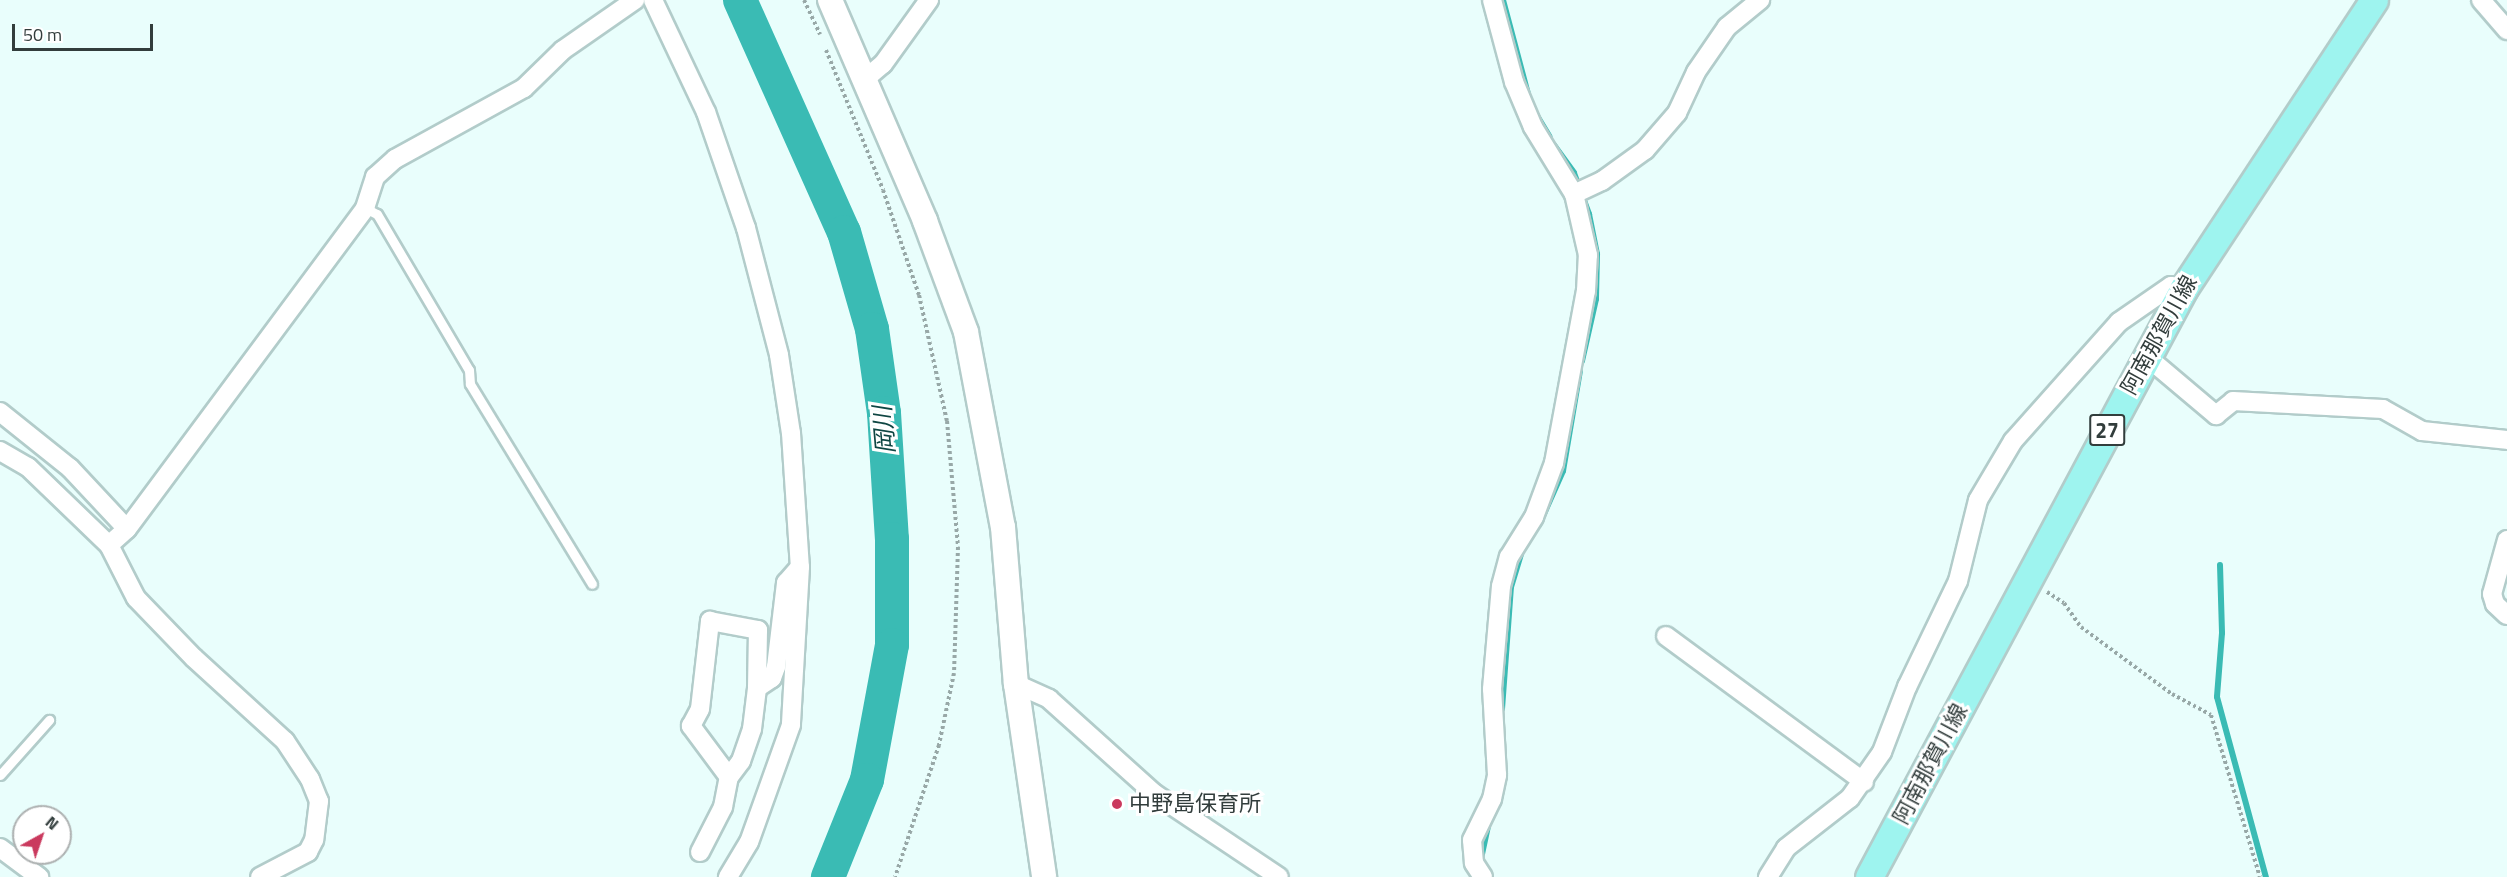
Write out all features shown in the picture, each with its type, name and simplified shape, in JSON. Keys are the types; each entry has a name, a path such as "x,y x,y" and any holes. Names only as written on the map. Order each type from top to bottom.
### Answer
{"main road":[{"name":"阿南那賀川線","path":"1869,877 2184,288 2374,0"}],"street":[{"path":"109,545 127,529 364,208 375,177 395,159 524,88 563,50 635,0"},
{"path":"653,0 706,112 746,228 779,355 791,433 800,567 791,725 749,842 728,877"},
{"path":"830,0 925,221 966,332 1003,527 1016,684 1044,877"},
{"path":"865,79 882,64 929,0"},
{"path":"1483,877 1474,863 1472,840 1492,799 1497,775 1492,689 1501,586 1509,557 1534,517 1554,464 1586,291 1588,255 1574,194 1522,100 1492,0"},
{"path":"1574,194 1602,182 1644,150 1677,113 1696,72 1727,27 1761,0"},
{"path":"2481,0 2507,30"},
{"path":"1768,877 1786,848 1864,782 1882,752 1907,687 1958,581 1967,533 1990,476 2013,441 2119,322 2171,286 2184,288"},
{"path":"2146,356 2216,415 2233,401 2383,409 2422,431 2507,440"},
{"path":"0,412 69,468 127,529"},
{"path":"0,451 28,467 109,545 136,597 194,658 285,741 310,779 319,801 315,840 308,852 260,877"},
{"path":"2507,540 2492,594 2495,604 2507,615"},
{"path":"757,688 772,678 776,667 786,583 800,567"},
{"path":"700,852 723,807 729,777 741,760 752,729 757,688 758,630 710,621 700,709 691,726 729,777"},
{"path":"1666,636 1864,782"},
{"path":"1016,684 1049,699 1155,794 1279,877"},
{"path":"0,849 39,877"}],"lane":[{"path":"364,208 377,214 469,370 470,384 592,584"},
{"path":"0,775 49,720"}],"path":[{"path":"804,0 883,190 919,295 947,421 958,547 954,673 939,745 895,877"},
{"path":"2029,580 2064,603 2081,627 2172,694 2211,715 2260,877"}],"waterway":[{"name":"岡川","path":"740,0 844,232 872,329 884,413 892,539 892,645 867,780 828,877"},
{"path":"1503,0 1528,94"},
{"path":"1536,114 1549,136"},
{"path":"1554,145 1574,173 1589,214 1597,254 1596,299 1582,361"},
{"path":"1539,525 1563,471 1580,371"},
{"path":"1502,709 1511,587 1521,554"},
{"path":"2220,565 2222,633 2217,697 2266,877"},
{"path":"1481,859 1488,825"}],"place":[{"name":"中野島保育所","path":"1117,804"}]}
